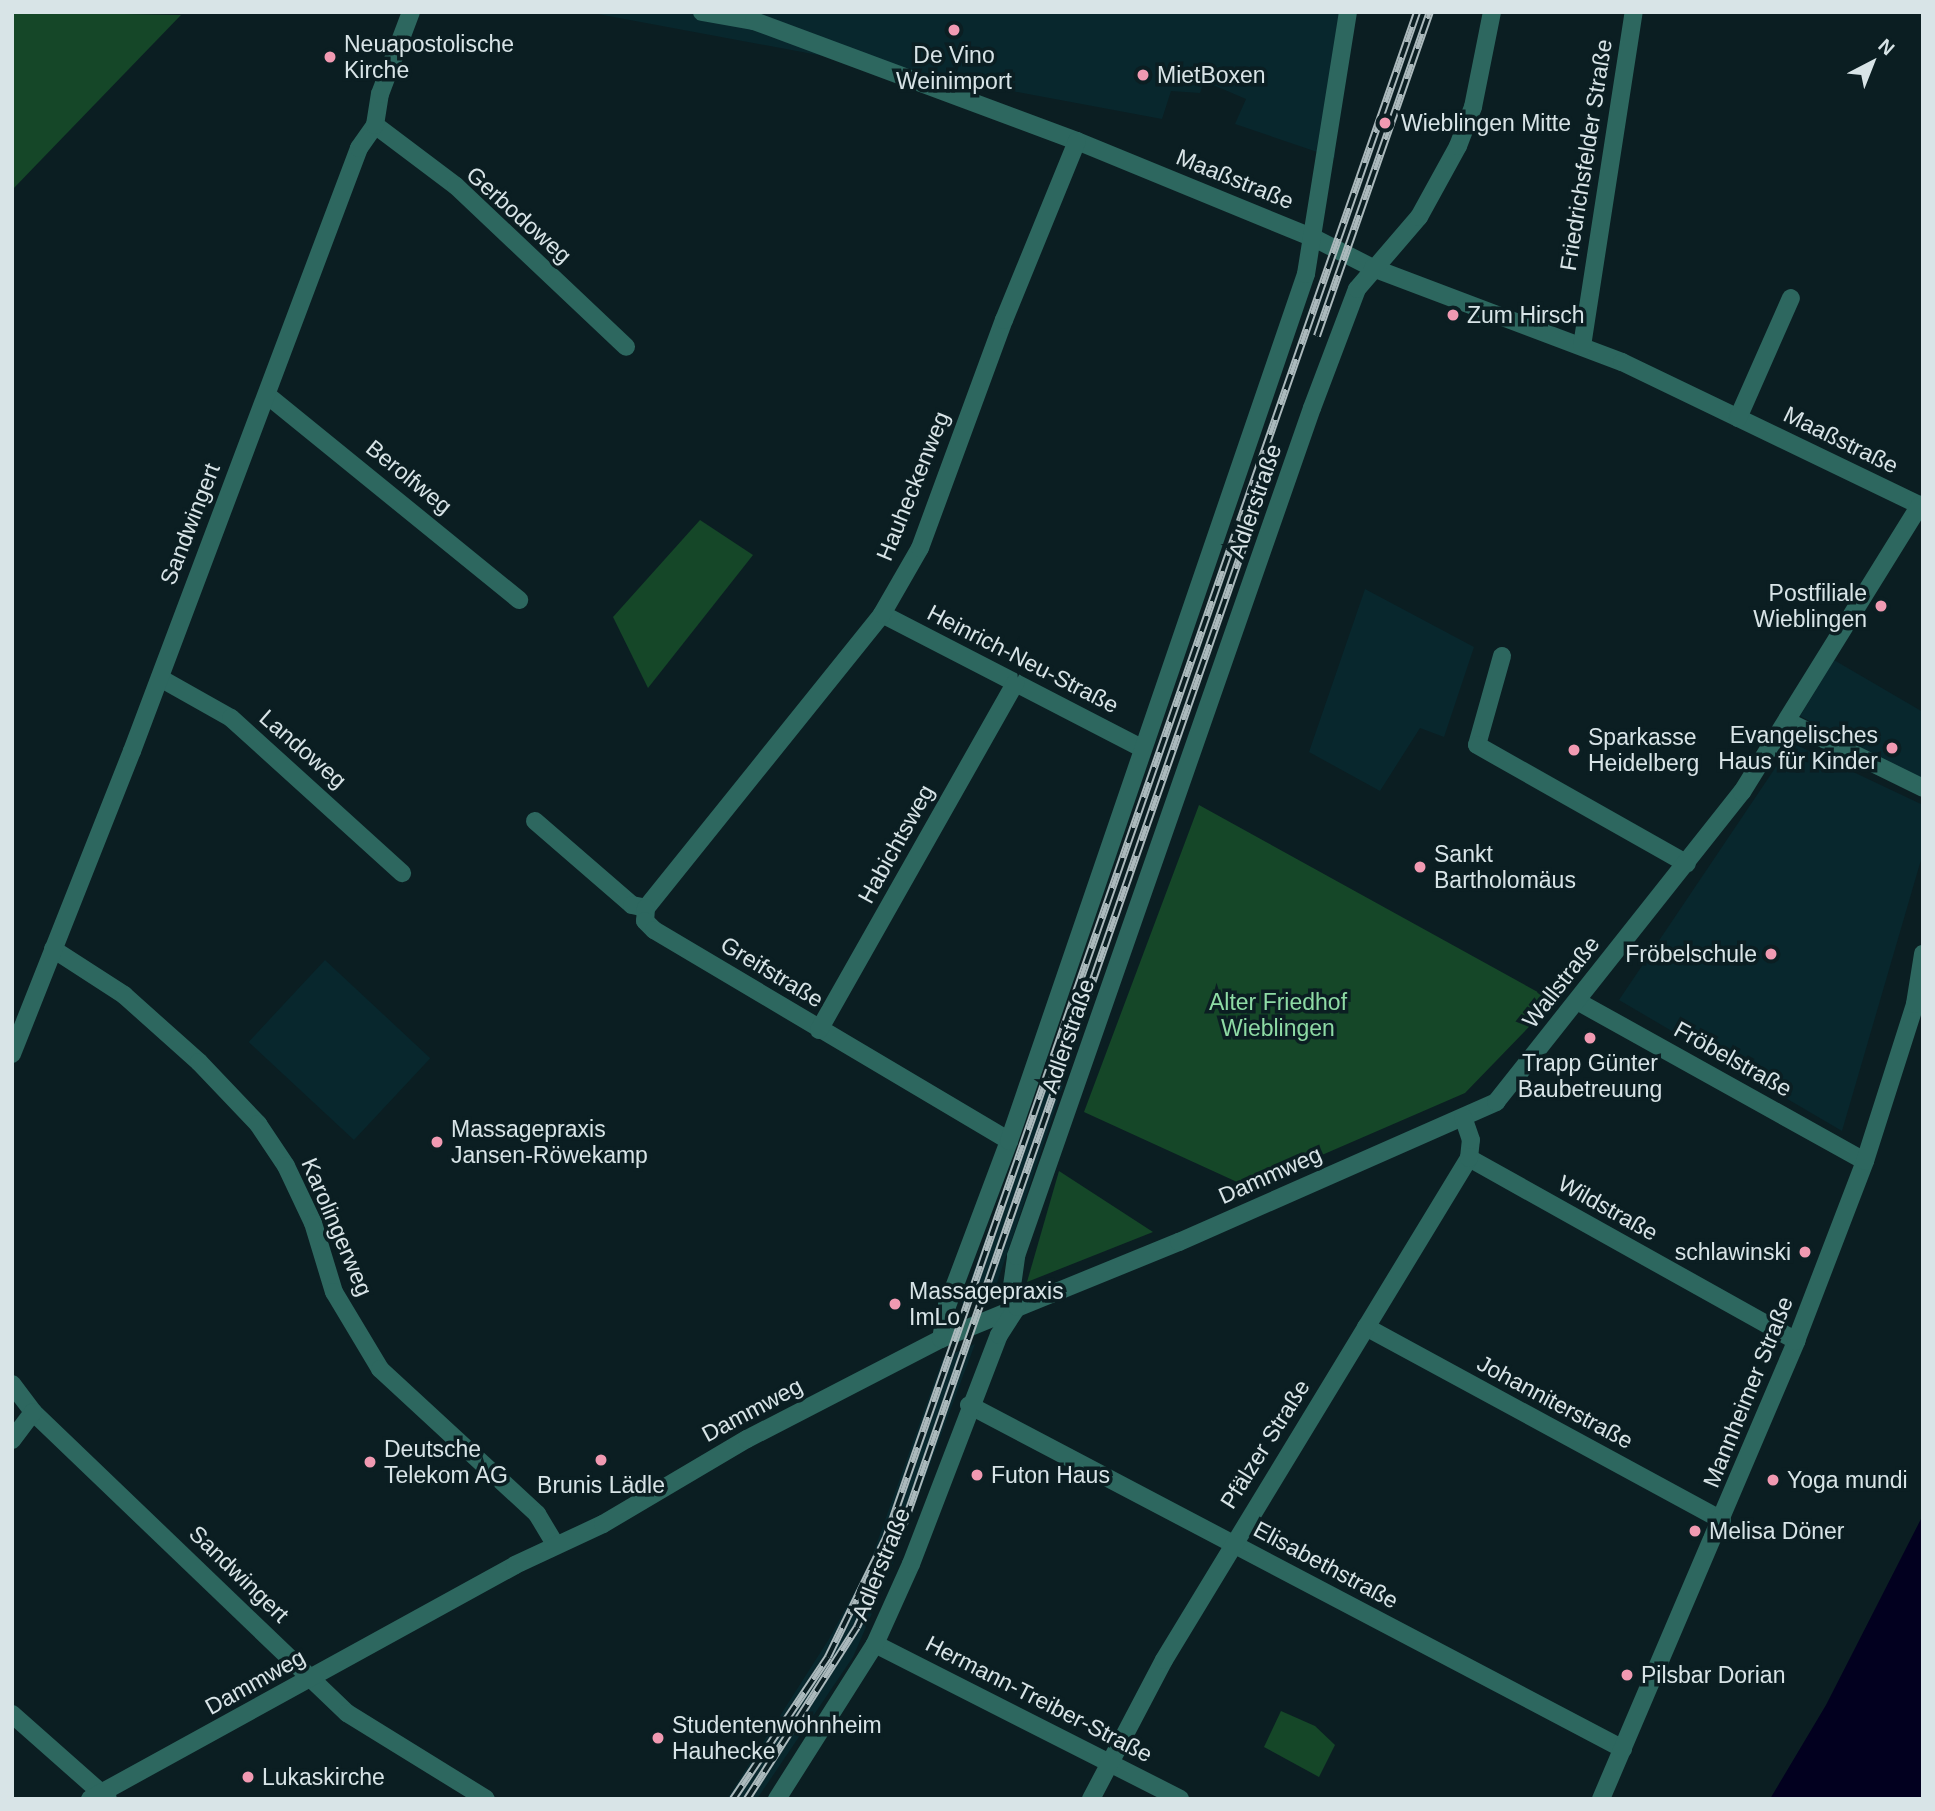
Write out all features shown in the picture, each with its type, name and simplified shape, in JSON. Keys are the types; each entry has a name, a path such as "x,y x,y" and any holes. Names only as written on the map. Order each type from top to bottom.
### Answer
{"street":[{"name":"Sandwingert","path":"12,1054 160,678 359,148 375,125 380,94 411,12"},
{"name":"Maaßstraße","path":"702,12 754,21 1077,141 1582,346 1921,506"},
{"name":"Adlerstraße","path":"943,1336 1306,274 1314,238 1322,151 1348,12"},
{"name":"Adlerstraße","path":"777,1799 875,1644 911,1564 969,1405 999,1335 1017,1307 1012,1286 1016,1256 1312,408 1357,289 1381,265 1419,217 1458,146 1473,107 1492,12"},
{"name":"Friedrichsfelder Straße","path":"1582,346 1634,12"},
{"name":"Gerbodoweg","path":"375,125 456,186 626,347"},
{"name":"Hauheckenweg","path":"646,908 882,614 920,548 1004,320 1077,141"},
{"path":"1738,418 1791,298"},
{"name":"Berolfweg","path":"267,394 519,600"},
{"name":"Wallstraße","path":"1463,1117 1504,1096 1686,864 1789,722 1921,506"},
{"name":"Heinrich-Neu-Straße","path":"882,614 1142,748"},
{"path":"1502,656 1477,745 1686,864"},
{"name":"Landoweg","path":"160,678 231,718 402,873"},
{"name":"Habichtsweg","path":"819,1030 1016,682"},
{"path":"1789,722 1923,788"},
{"path":"534,821 632,905 646,908"},
{"name":"Greifstraße","path":"646,908 645,921 654,930 1009,1141"},
{"name":"Karolingerweg","path":"53,949 124,995 258,1124 286,1166 313,1223 334,1292 380,1369 537,1514 555,1544"},
{"name":"Mannheimer Straße","path":"1601,1799 1797,1341 1865,1161 1915,1004 1923,954"},
{"name":"Fröbelstraße","path":"1577,1001 1865,1161"},
{"name":"Dammweg","path":"100,1797 555,1544 603,1524 747,1439 943,1336 1463,1117"},
{"path":"1463,1117 1471,1140 1469,1158"},
{"name":"Pfälzer Straße","path":"1091,1799 1233,1543 1469,1158"},
{"name":"Wildstraße","path":"1469,1158 1797,1341"},
{"name":"Johanniterstraße","path":"1366,1327 1722,1520"},
{"name":"Sandwingert","path":"12,1384 33,1412 347,1713 486,1799"},
{"name":"Elisabethstraße","path":"969,1405 1623,1749"},
{"path":"12,1440 33,1412"},
{"name":"Hermann-Treiber-Straße","path":"875,1644 1180,1799"},
{"path":"12,1714 100,1797"}],"shaded area":[{"path":"587,12 1352,12 1334,128 1335,158 1235,124 1246,99 1204,81 1200,93 1171,91 1162,119"},
{"path":"1365,589 1474,647 1444,737 1420,728 1380,791 1309,752"},
{"name":"Evangelisches Haus für Kinder","path":"1834,660 1923,712 1923,780 1800,716"},
{"name":"Fröbelschule","path":"1792,743 1923,805 1923,853 1842,1131 1619,1000"},
{"path":"325,960 430,1058 354,1140 249,1042"},
{"path":"1064,1023 1082,1029 992,1298 962,1304"},
{"path":"975,1344 887,1579 853,1657 757,1799 727,1799 829,1639 869,1565 943,1358"},
{"path":"1923,1515 1923,1799 1770,1799 1826,1705"}],"green space":[{"path":"12,12 181,15 12,190"},
{"path":"700,520 753,555 648,688 613,617"},
{"name":"Alter Friedhof Wieblingen","path":"1199,805 1554,1001 1465,1093 1248,1187 1084,1112"},
{"path":"1059,1171 1153,1232 1027,1282"},
{"path":"1281,1711 1315,1726 1335,1745 1319,1777 1264,1747"}],"railway":[{"path":"733,1799 828,1657 886,1538 1417,12"},
{"path":"1317,336 1430,12"},
{"path":"747,1799 857,1627 905,1521 1273,462"}],"place":[{"name":"De Vino Weinimport","path":"954,30"},
{"name":"Neuapostolische Kirche","path":"330,57"},
{"name":"MietBoxen","path":"1143,75"},
{"name":"Wieblingen Mitte","path":"1385,123"},
{"name":"Zum Hirsch","path":"1453,315"},
{"name":"Postfiliale Wieblingen","path":"1881,606"},
{"name":"Evangelisches Haus für Kinder","path":"1892,748"},
{"name":"Sparkasse Heidelberg","path":"1574,750"},
{"name":"Sankt Bartholomäus","path":"1420,867"},
{"name":"Fröbelschule","path":"1771,954"},
{"name":"Trapp Günter Baubetreuung","path":"1590,1038"},
{"name":"Massagepraxis Jansen-Röwekamp","path":"437,1142"},
{"name":"schlawinski","path":"1805,1252"},
{"name":"Massagepraxis ImLo","path":"895,1304"},
{"name":"Brunis Lädle","path":"601,1460"},
{"name":"Deutsche Telekom AG","path":"370,1462"},
{"name":"Futon Haus","path":"977,1475"},
{"name":"Yoga mundi","path":"1773,1480"},
{"name":"Melisa Döner","path":"1695,1531"},
{"name":"Pilsbar Dorian","path":"1627,1675"},
{"name":"Studentenwohnheim Hauhecke","path":"658,1738"},
{"name":"Lukaskirche","path":"248,1777"}]}
